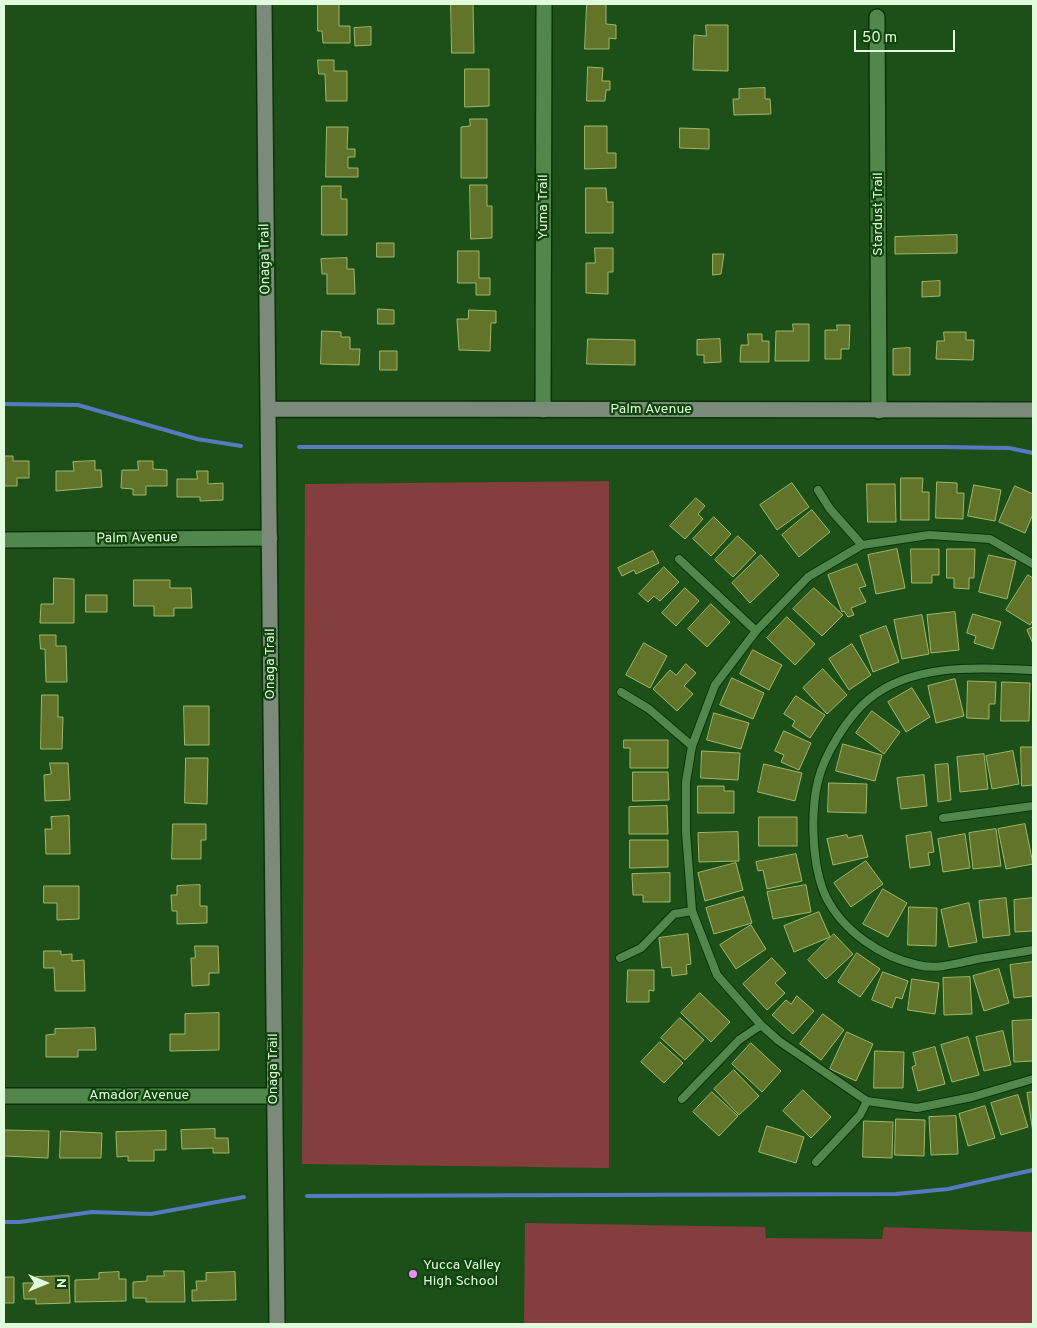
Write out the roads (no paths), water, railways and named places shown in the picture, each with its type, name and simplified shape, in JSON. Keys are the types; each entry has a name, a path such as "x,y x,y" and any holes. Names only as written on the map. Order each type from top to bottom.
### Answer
{"street":[{"name":"Onaga Trail","path":"264,4 277,1324"},
{"name":"Yuma Trail","path":"543,410 544,4"},
{"name":"Stardust Trail","path":"877,16 879,411"},
{"name":"Palm Avenue","path":"268,409 1033,410"},
{"name":"Palm Avenue","path":"4,540 270,538"},
{"name":"Amador Avenue","path":"4,1096 274,1096"}],"lane":[{"path":"818,490 830,509 862,545"},
{"path":"1033,564 990,538 929,535 862,545 808,577 756,631 714,685 692,746 686,782 686,832 692,911 717,975 761,1025 779,1041 867,1101 890,1105 925,1107 972,1097 1033,1079"},
{"path":"679,559 756,631"},
{"path":"1033,670 946,670 917,676 894,684 869,699 844,728 831,747 818,781 813,826 816,860 826,897 864,942 918,965 941,967 1033,950"},
{"path":"621,692 649,708 692,746"},
{"path":"943,818 1033,806"},
{"path":"620,958 641,948 674,914 692,911"},
{"path":"682,1099 739,1040 761,1025"},
{"path":"816,1162 860,1114 867,1101"}],"waterway":[{"path":"4,404 78,405 197,439 241,446"},
{"path":"299,447 944,447 1009,448 1033,453"},
{"path":"307,1196 896,1194 948,1189 1033,1170"},
{"path":"4,1222 20,1222 92,1212 151,1214 244,1197"}],"place":[{"name":"Yucca Valley High School","path":"413,1274"}]}
